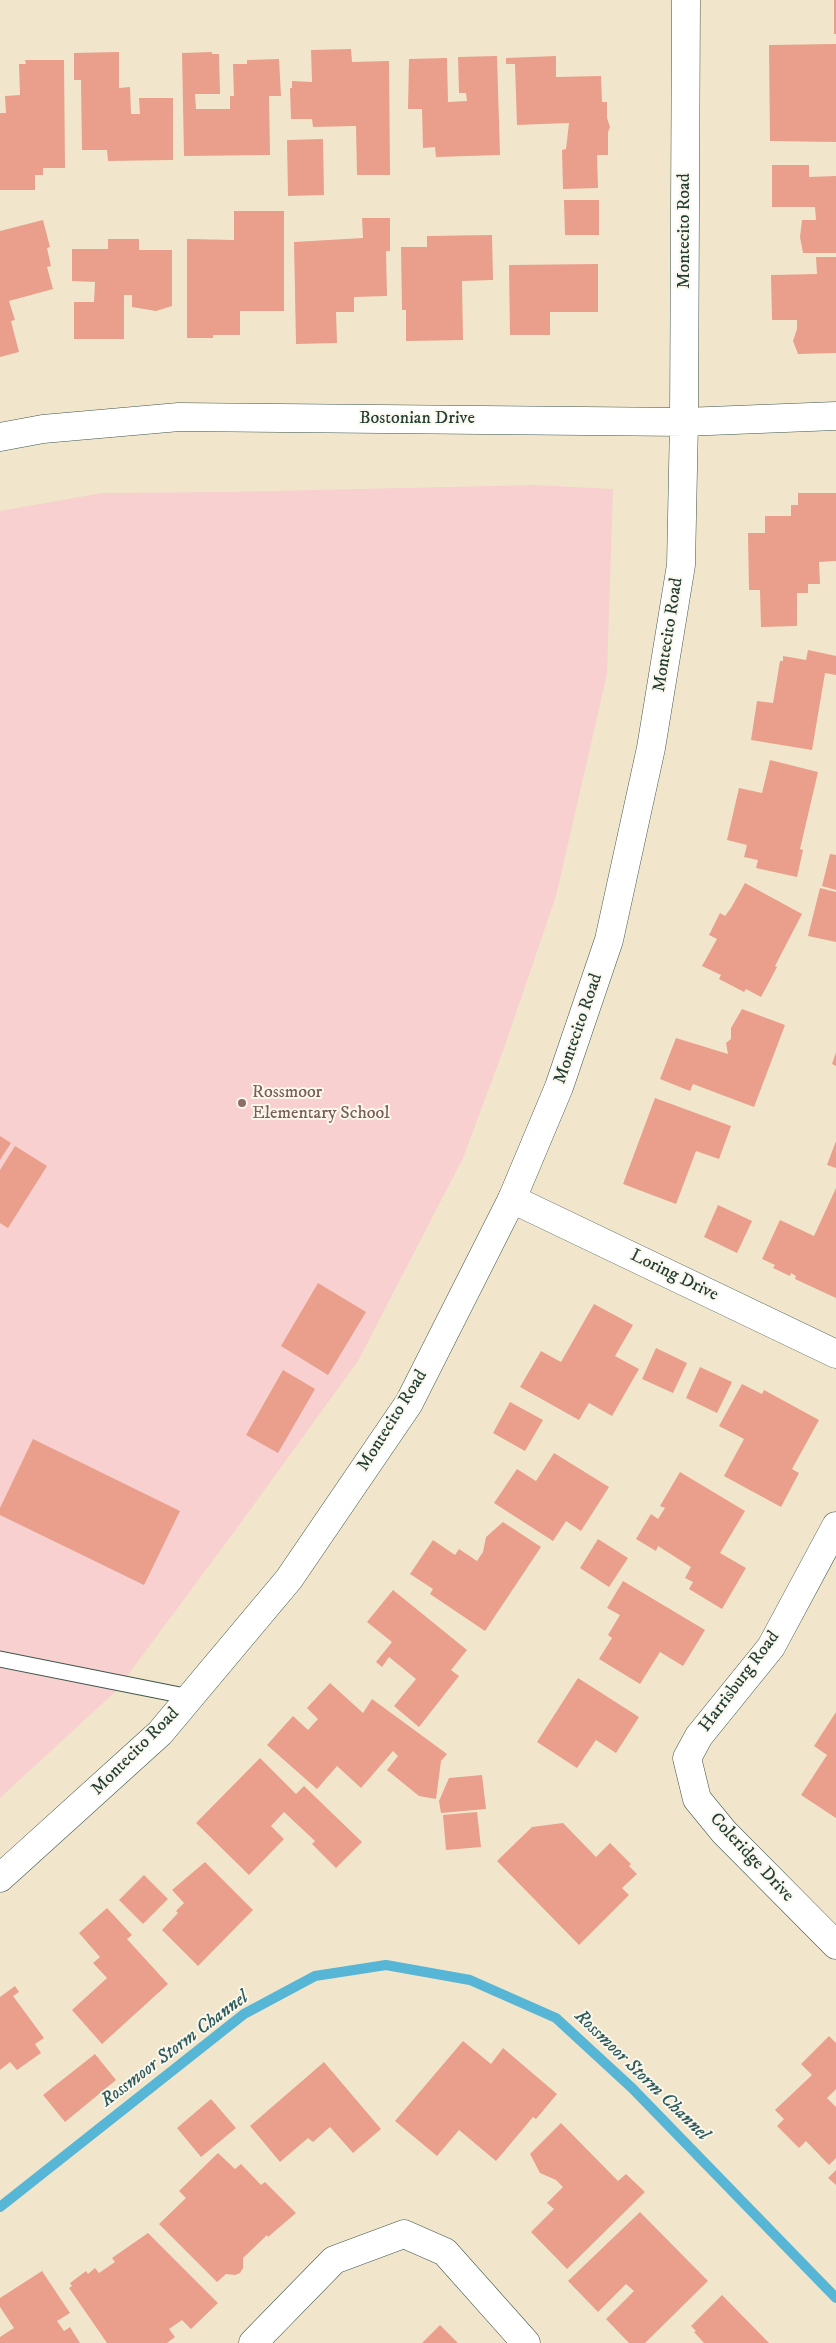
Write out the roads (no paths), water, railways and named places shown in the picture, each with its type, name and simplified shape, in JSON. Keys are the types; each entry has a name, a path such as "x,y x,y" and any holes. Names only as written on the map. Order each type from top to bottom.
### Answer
{"street":[{"name":"Montecito Road","path":"0,1878 160,1733 289,1579 409,1403 512,1198 559,1087 609,940 651,748 681,565 684,422 686,0"},
{"name":"Bostonian Drive","path":"0,437 43,429 179,417 684,422 836,416"},
{"name":"Loring Drive","path":"512,1198 836,1354"},
{"name":"Harrisburg Road","path":"687,1758 698,1736 771,1647 836,1526"},
{"name":"Coleridge Drive","path":"687,1758 696,1799 737,1846 836,1945"},
{"path":"254,2343 334,2260 404,2234 445,2252 526,2343"}],"lane":[{"path":"0,1659 190,1696"}],"waterway":[{"name":"Rossmoor Storm Channel","path":"0,2207 244,2014 315,1976 386,1965 470,1980 556,2018 632,2088 836,2298"}],"place":[{"name":"Rossmoor Elementary School","path":"242,1103"}]}
